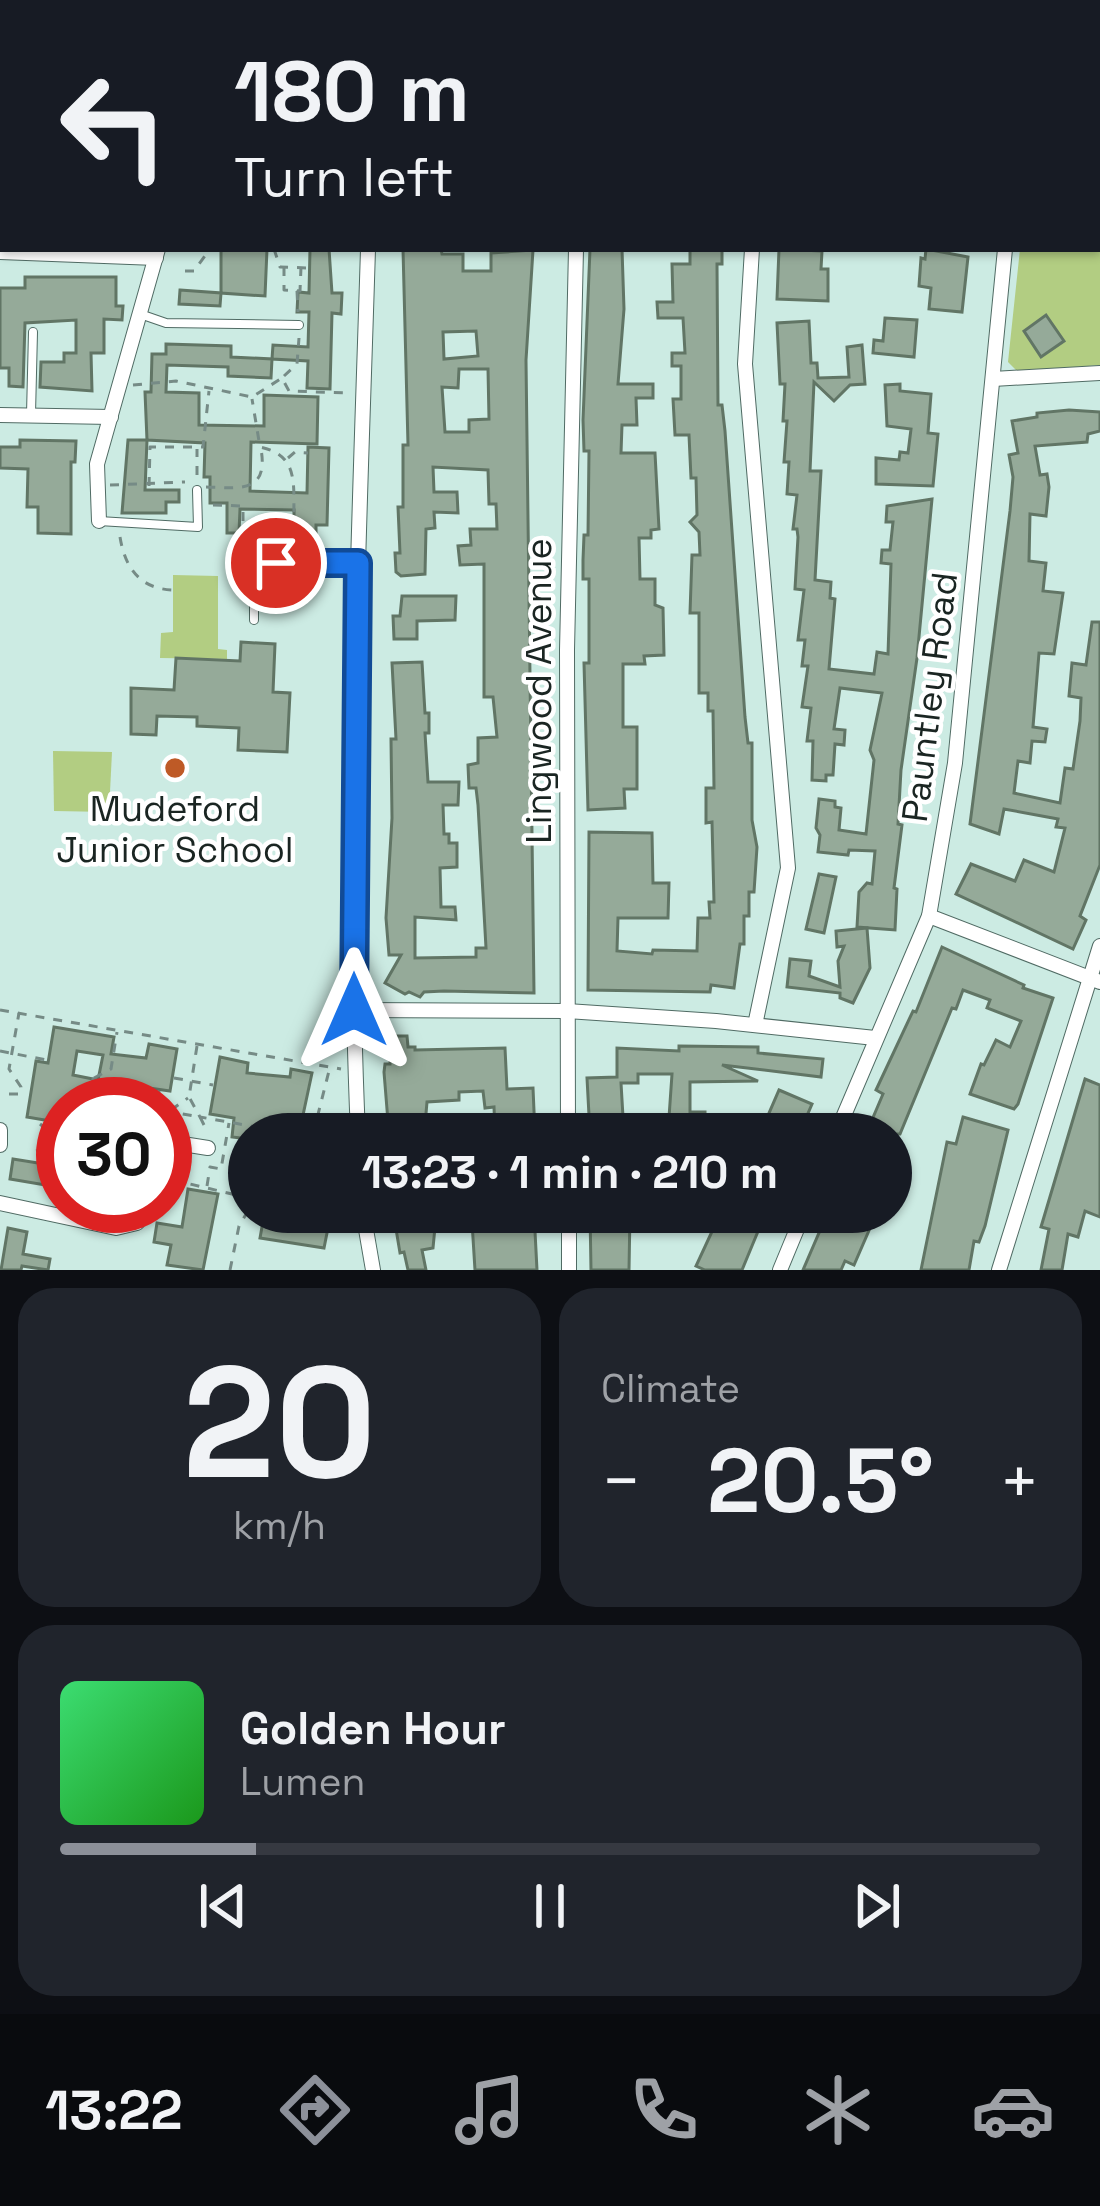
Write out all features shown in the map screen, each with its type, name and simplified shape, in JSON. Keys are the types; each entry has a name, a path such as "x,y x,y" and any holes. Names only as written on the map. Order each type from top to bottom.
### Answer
{"street":[{"path":"100,520 97,464 157,253 124,252"},
{"path":"357,1113 358,563 368,252"},
{"name":"Lingwood Avenue","path":"568,1113 567,650 576,252"},
{"path":"752,252 745,364 788,868 755,1025"},
{"name":"Pauntley Road","path":"845,1113 929,916 955,763 1006,252"},
{"path":"993,380 1100,373"},
{"path":"0,415 110,417"},
{"path":"929,916 1095,980"},
{"path":"999,1270 1095,980 1100,946"},
{"path":"354,1010 568,1011 875,1038"},
{"path":"0,1130 0,1144"},
{"path":"192,1145 208,1148"},
{"path":"0,1203 36,1211"},
{"path":"367,1233 373,1270"},
{"path":"568,1233 569,1270"},
{"path":"780,1270 795,1233"}],"lane":[{"path":"140,314 166,323 299,325"},
{"path":"31,416 33,332"},
{"path":"100,520 198,527 197,490"},
{"path":"315,583 316,562"},
{"path":"254,620 256,571 268,564 358,563"}],"path":[{"path":"185,271 194,271 208,252"},
{"path":"275,252 280,267 309,268"},
{"path":"284,267 284,290 300,291 301,267"},
{"path":"119,387 176,381 252,397 281,377 289,391 364,394"},
{"path":"149,486 149,447 202,447 209,389"},
{"path":"197,490 254,484 262,469 252,397"},
{"path":"295,444 295,452"},
{"path":"97,484 197,482 197,447"},
{"path":"198,504 243,506 243,524 288,525 294,519 293,467 287,459 260,447"},
{"path":"287,459 295,452 308,453"},
{"path":"118,523 130,570 149,586 173,590"},
{"path":"0,1010 356,1072"},
{"path":"0,1090 20,1094 21,1087 9,1070 19,1013"},
{"path":"95,1077 111,1070 118,1030"},
{"path":"197,1044 192,1081 213,1085"},
{"path":"0,1052 52,1061"},
{"path":"318,1113 330,1067"},
{"path":"0,1075 9,1070"},
{"path":"192,1103 204,1126"},
{"path":"192,1116 228,1123"},
{"path":"192,1184 228,1193"},
{"path":"230,1270 238,1233"}],"green space":[{"path":"1020,252 1100,252 1100,365 1018,372 1008,362"},
{"path":"173,575 218,576 218,649 227,650 227,659 160,658 161,633 173,632"},
{"path":"53,751 112,752 109,812 54,811"}],"building":[{"path":"221,252 267,252 265,296 221,293"},
{"path":"310,252 329,252 332,293 342,293 341,314 332,313 330,389 307,388 308,361 272,359 273,345 308,347 309,312 297,312 298,292 309,293"},
{"path":"403,252 463,254 463,271 491,271 491,253 533,252 526,360 534,993 444,991 424,992 420,997 385,983 401,955 389,955 386,918 391,739 396,739 392,663 422,662 425,713 429,713 429,733 425,733 428,782 459,782 458,805 443,805 444,834 449,834 449,843 457,843 457,867 440,868 441,907 455,907 456,920 415,917 415,958 476,957 476,948 486,948 478,805 476,788 469,788 468,765 478,763 478,738 497,737 493,697 484,697 484,564 460,565 458,546 471,545 470,529 497,529 496,504 489,504 488,470 433,467 434,492 457,492 458,513 434,512 435,528 426,529 425,574 401,576 396,572 395,553 400,553 403,445 408,445","holes":["476,331 478,356 444,359 443,332","459,369 488,369 489,419 469,420 469,432 445,432 442,387 458,388"]},
{"path":"590,252 622,252 624,309 618,384 653,384 653,398 636,398 637,425 622,425 621,453 655,453 659,529 651,530 651,538 639,538 640,579 655,579 655,605 663,608 664,655 644,656 645,664 623,664 623,727 637,727 637,789 624,789 625,808 588,810 584,663 589,663 589,579 583,579 583,560 584,535 588,535 589,451 584,451"},
{"path":"690,252 722,252 722,264 717,264 718,405 722,405 725,431 745,717 748,743 752,743 752,820 757,847 754,892 749,892 749,916 744,916 744,944 740,944 734,988 711,985 710,992 588,990 589,832 652,833 653,883 669,883 668,918 618,918 617,951 697,951 698,918 710,918 709,902 714,902 712,822 706,823 706,788 714,788 713,711 708,711 708,693 699,693 699,613 690,613 692,555 700,555 699,532 690,522 697,515 696,478 691,478 689,435 675,435 673,399 681,399 681,366 672,366 672,353 685,353 683,318 658,318 657,302 673,302 672,264 690,264"},
{"path":"779,252 822,252 821,269 828,269 828,301 777,299"},
{"path":"926,252 968,257 962,312 929,309 931,288 919,286 921,258 925,259"},
{"path":"25,277 116,277 116,306 123,306 122,320 104,319 104,353 91,353 92,391 40,387 41,362 64,362 64,353 76,353 76,320 25,323 23,387 9,386 9,368 0,368 0,288 25,288"},
{"path":"180,290 221,293 220,306 179,304"},
{"path":"1046,315 1064,341 1041,357 1024,331"},
{"path":"885,318 917,320 914,357 873,353 874,340 883,341"},
{"path":"809,321 811,363 817,363 818,378 849,377 847,347 862,345 865,384 850,385 834,401 814,382 810,471 821,471 815,580 831,582 830,598 835,599 829,669 874,674 877,652 888,654 891,564 881,563 882,550 890,550 893,522 886,522 887,506 932,499 901,770 895,930 857,927 859,892 872,884 875,851 818,852 819,799 835,801 835,807 841,808 839,830 866,834 874,760 870,750 882,693 840,688 834,729 845,730 844,745 835,744 833,775 826,775 826,781 812,780 813,741 807,741 811,708 802,707 808,666 802,666 805,640 798,640 804,590 795,589 797,495 787,494 785,384 780,384 777,323"},
{"path":"166,344 231,346 231,357 272,359 271,378 228,376 228,367 167,365 166,392 199,393 199,425 264,426 264,395 318,397 317,444 251,442 250,491 307,493 308,447 329,448 327,525 316,525 316,534 294,534 294,510 240,509 239,533 227,533 227,503 210,503 210,477 204,477 205,443 147,440 145,392 151,392 152,354 166,354"},
{"path":"900,384 900,391 931,394 928,433 938,434 933,486 876,484 876,458 899,460 900,452 908,453 911,429 887,426 885,385"},
{"path":"1069,410 1100,412 1100,431 1088,434 1087,442 1035,446 1040,475 1047,474 1049,487 1046,516 1030,514 1029,561 1046,563 1043,591 1063,593 1054,654 1039,653 1033,727 1047,729 1045,742 1032,741 1030,763 1018,761 1014,793 1060,803 1065,768 1073,769 1080,721 1081,698 1069,696 1072,663 1086,665 1092,622 1100,622 1100,865 1073,949 956,894 971,864 1015,881 1024,860 1054,872 1065,828 1056,827 1058,819 1004,809 999,834 970,824 1010,511 1013,477 1009,455 1018,453 1012,421"},
{"path":"20,440 76,441 75,462 71,462 71,534 38,533 38,507 27,507 28,469 0,468 0,447 20,447"},
{"path":"128,440 147,440 145,490 179,490 179,502 166,502 166,513 122,513"},
{"path":"402,596 456,596 455,620 417,621 417,639 394,639 393,616 400,616"},
{"path":"241,642 275,644 273,692 290,693 287,752 238,750 239,728 197,726 197,717 157,716 156,735 131,734 131,688 174,690 176,658 240,661"},
{"path":"819,874 836,877 824,933 806,929"},
{"path":"867,928 870,968 853,1003 840,998 840,993 787,987 790,959 811,961 809,976 840,987 838,961 844,946 837,947 836,931"},
{"path":"942,947 1053,998 1014,1109 970,1094 996,1040 1010,1047 1021,1021 987,1008 990,1000 963,990 909,1113 875,1113 883,1094 876,1090 916,1012"},
{"path":"54,1027 114,1037 111,1054 146,1058 149,1044 177,1049 172,1077 99,1077 103,1055 77,1051 73,1075 83,1077 36,1077 36,1119 27,1117 36,1061 48,1063"},
{"path":"392,1036 407,1036 408,1047 415,1050 505,1048 507,1089 533,1088 534,1113 494,1113 494,1107 485,1108 483,1091 459,1092 459,1100 427,1102 426,1113 387,1113 384,1072 385,1064 390,1064"},
{"path":"679,1046 758,1047 758,1053 823,1059 821,1077 722,1065 758,1081 690,1082 690,1112 705,1113 669,1113 672,1074 638,1074 638,1083 621,1083 623,1113 589,1113 587,1078 617,1077 617,1048 679,1051"},
{"path":"220,1057 248,1063 247,1073 290,1077 291,1069 312,1073 303,1113 210,1114"},
{"path":"1085,1079 1100,1085 1100,1217 1085,1211 1078,1237 1068,1234 1062,1270 1041,1270 1049,1229 1041,1227"},
{"path":"779,1090 812,1104 808,1113 769,1113"},
{"path":"963,1117 1008,1130 985,1226 979,1242 974,1241 969,1270 921,1270 947,1142 956,1144"},
{"path":"13,1159 36,1163 36,1183 10,1179"},
{"path":"192,1190 218,1194 203,1270 167,1265 171,1245 154,1242 155,1233 192,1233"},
{"path":"8,1228 27,1232 23,1254 50,1259 48,1270 22,1266 21,1270 1,1270"},
{"path":"261,1233 327,1233 324,1248 260,1238"},
{"path":"397,1233 434,1233 433,1248 422,1250 426,1270 408,1270 404,1252 400,1253"},
{"path":"473,1233 535,1233 537,1270 475,1270"},
{"path":"590,1233 630,1233 629,1270 591,1270"},
{"path":"711,1233 757,1233 742,1270 696,1266"},
{"path":"819,1233 868,1233 854,1265 845,1261 841,1270 803,1270"}],"place":[{"name":"Mudeford Junior School","path":"175,768"}],"route":[{"path":"276,563 358,563 354,1010"}]}
